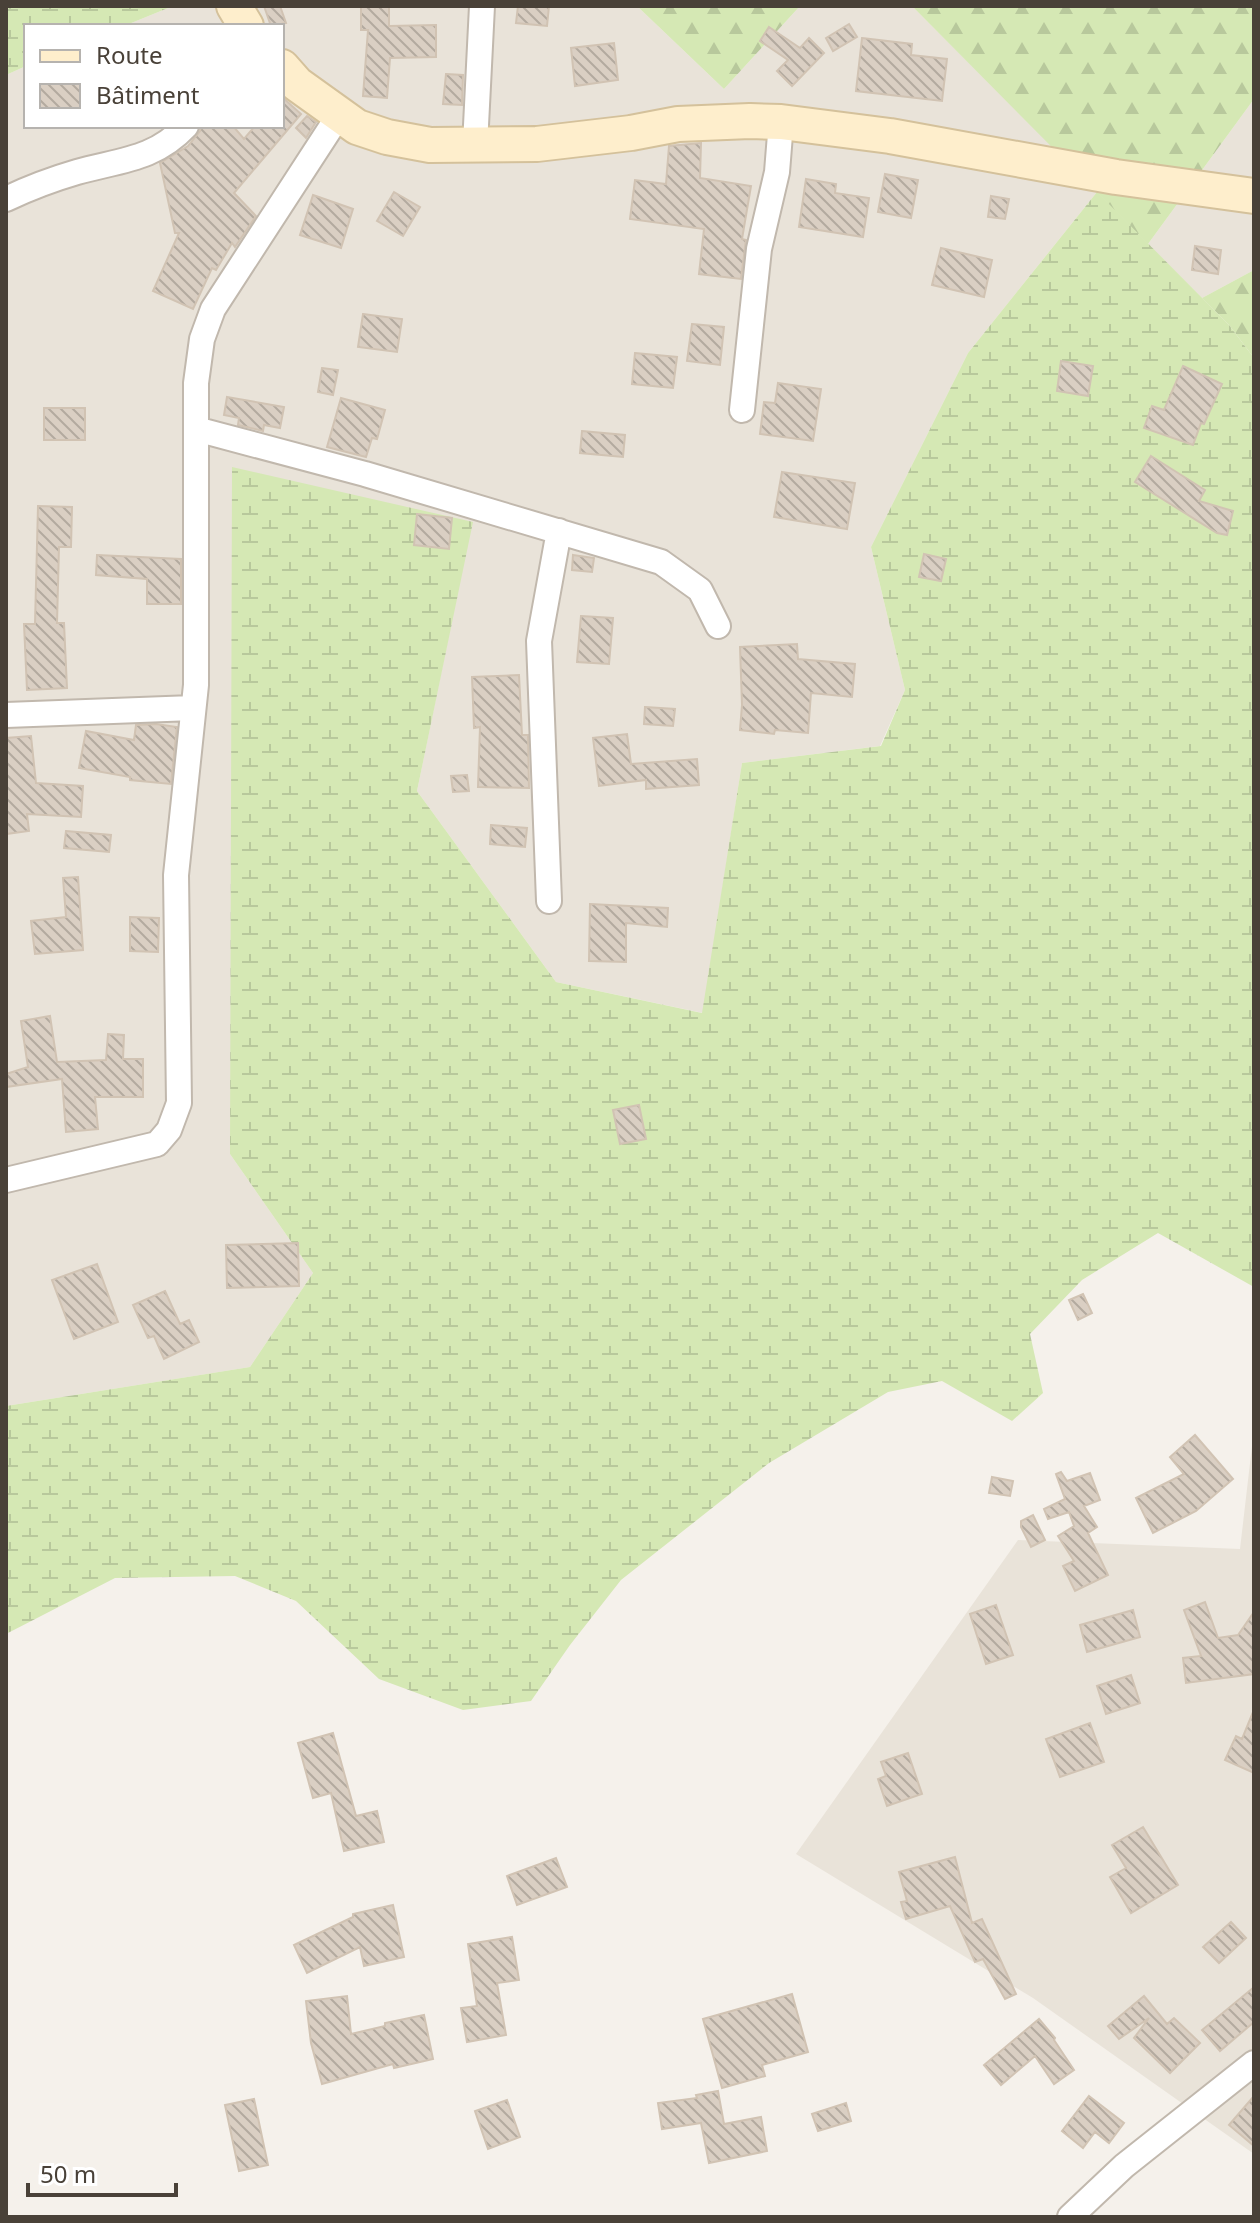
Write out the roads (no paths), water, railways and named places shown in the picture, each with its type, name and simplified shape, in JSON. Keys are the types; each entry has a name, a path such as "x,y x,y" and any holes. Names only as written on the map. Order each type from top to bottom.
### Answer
{"street":[{"path":"234,6 245,24"},
{"path":"475,145 482,6"},
{"path":"284,69 297,84 357,127 387,137 430,145 537,144 678,124 781,122 890,136 1101,175 1254,196"},
{"path":"6,1180 157,1144 169,1130 179,1103 176,875 196,685 196,383 202,339 213,309 339,115"},
{"path":"742,410 759,249 777,172 781,122"},
{"path":"6,199 77,172 147,155 184,128"},
{"path":"196,429 365,474 661,562 700,590 718,626"},
{"path":"549,901 539,641 559,531"},
{"path":"6,715 193,708"},
{"path":"1070,2217 1124,2166 1254,2063"}]}
